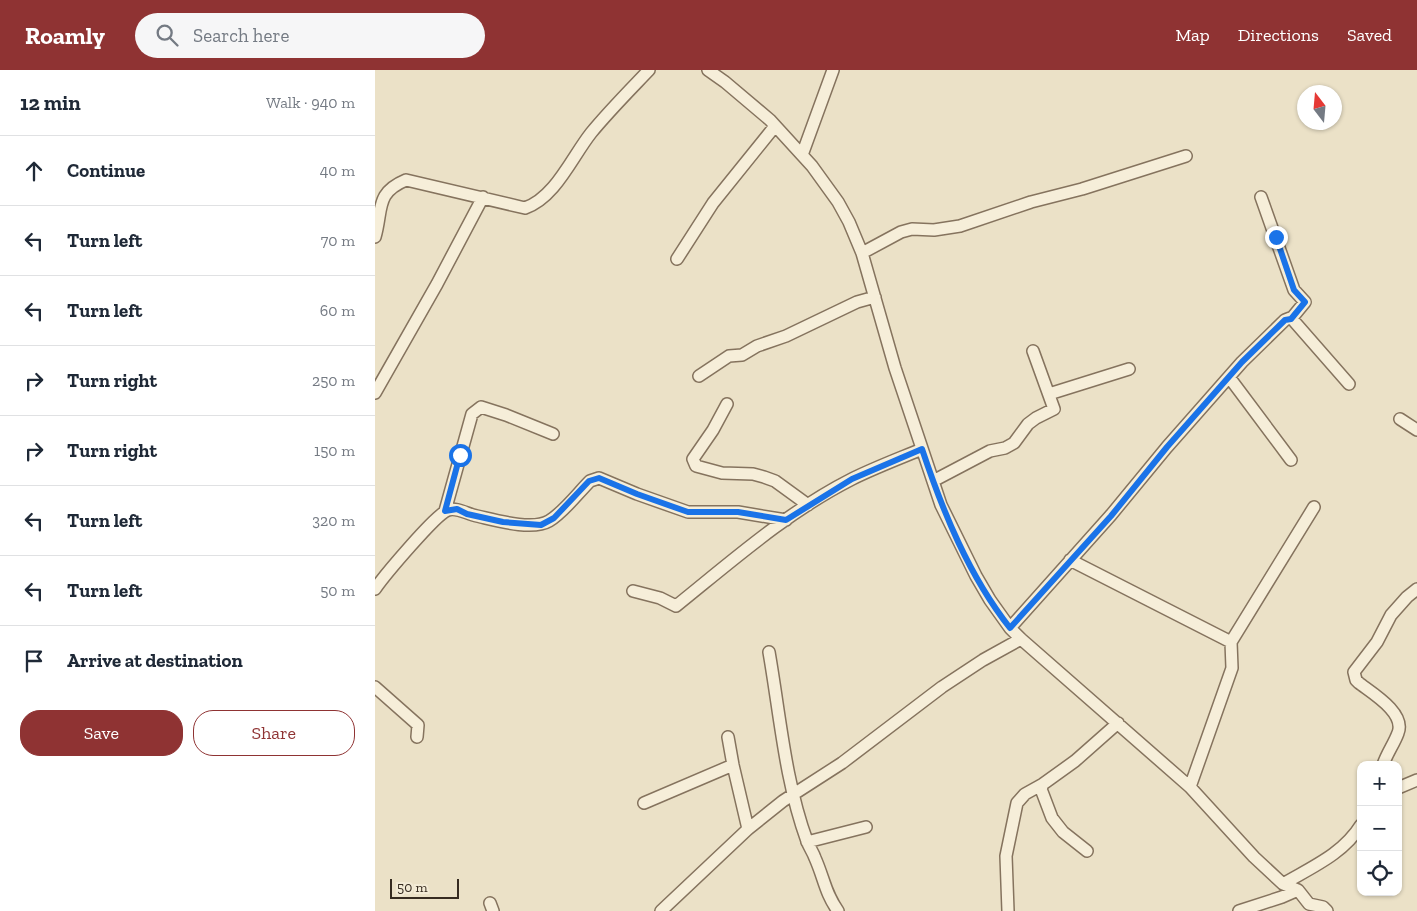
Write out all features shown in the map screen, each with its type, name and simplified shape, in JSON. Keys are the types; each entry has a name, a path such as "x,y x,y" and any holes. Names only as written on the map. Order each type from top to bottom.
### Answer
{"street":[{"path":"375,237 379,192 406,180 525,208 534,205 551,189 591,133 649,70"},
{"path":"708,70 725,82 775,126 812,166 838,202 863,253 895,368 941,505 976,576 999,614 1021,639 1190,787 1254,856 1283,884 1297,890 1309,904 1323,907 1327,911"},
{"path":"802,155 833,70"},
{"path":"677,259 713,203 775,126"},
{"path":"863,253 912,228 934,230 959,226 1031,202 1082,190 1186,156"},
{"path":"375,393 437,284 483,197"},
{"path":"1010,628 1111,516 1167,447 1229,377 1285,320 1291,319 1305,302 1294,290 1261,197"},
{"path":"699,376 729,356 742,355 757,346 786,336 857,302 875,297"},
{"path":"1291,319 1349,384"},
{"path":"933,481 990,451 1005,448 1014,443 1028,424 1054,409 1033,352"},
{"path":"1049,394 1129,369"},
{"path":"1229,377 1291,460"},
{"path":"727,404 713,430 693,459 695,466 722,473 753,474 775,481 808,505"},
{"path":"375,590 404,555 445,511 472,414 481,407 553,434"},
{"path":"1400,418 1417,430"},
{"path":"633,591 660,598 676,606 808,505 852,479 922,449"},
{"path":"445,511 457,509 467,514 503,522 541,525 554,518 589,481 599,478 688,512 738,512 786,520"},
{"path":"1190,787 1232,668 1231,642 1314,507"},
{"path":"1070,560 1231,642"},
{"path":"1385,761 1398,733 1399,723 1394,712 1356,680 1354,672 1377,642 1391,615 1407,596 1417,589"},
{"path":"661,911 748,828 794,794 841,763 942,687 983,660 1021,639"},
{"path":"769,652 781,734 794,794 807,842 816,859 829,898 838,911"},
{"path":"375,686 418,725 417,737"},
{"path":"1008,911 1006,856 1017,803 1025,794 1043,784 1075,761 1118,723"},
{"path":"728,737 748,828"},
{"path":"644,803 733,765"},
{"path":"1402,786 1417,780"},
{"path":"1043,784 1041,788 1042,795 1052,818 1063,832 1087,851"},
{"path":"807,842 866,827"},
{"path":"1283,884 1337,852 1357,830"},
{"path":"1239,911 1297,890"}],"route":[{"path":"460,455 445,511 457,509 467,514 503,522 541,525 554,518 594,478 605,480 637,494 688,512 738,512 786,520 852,479 922,449 941,505 956,536 990,600 1010,628 1111,516 1167,447 1242,362 1285,320 1291,319 1305,302 1294,290 1276,237"}]}
